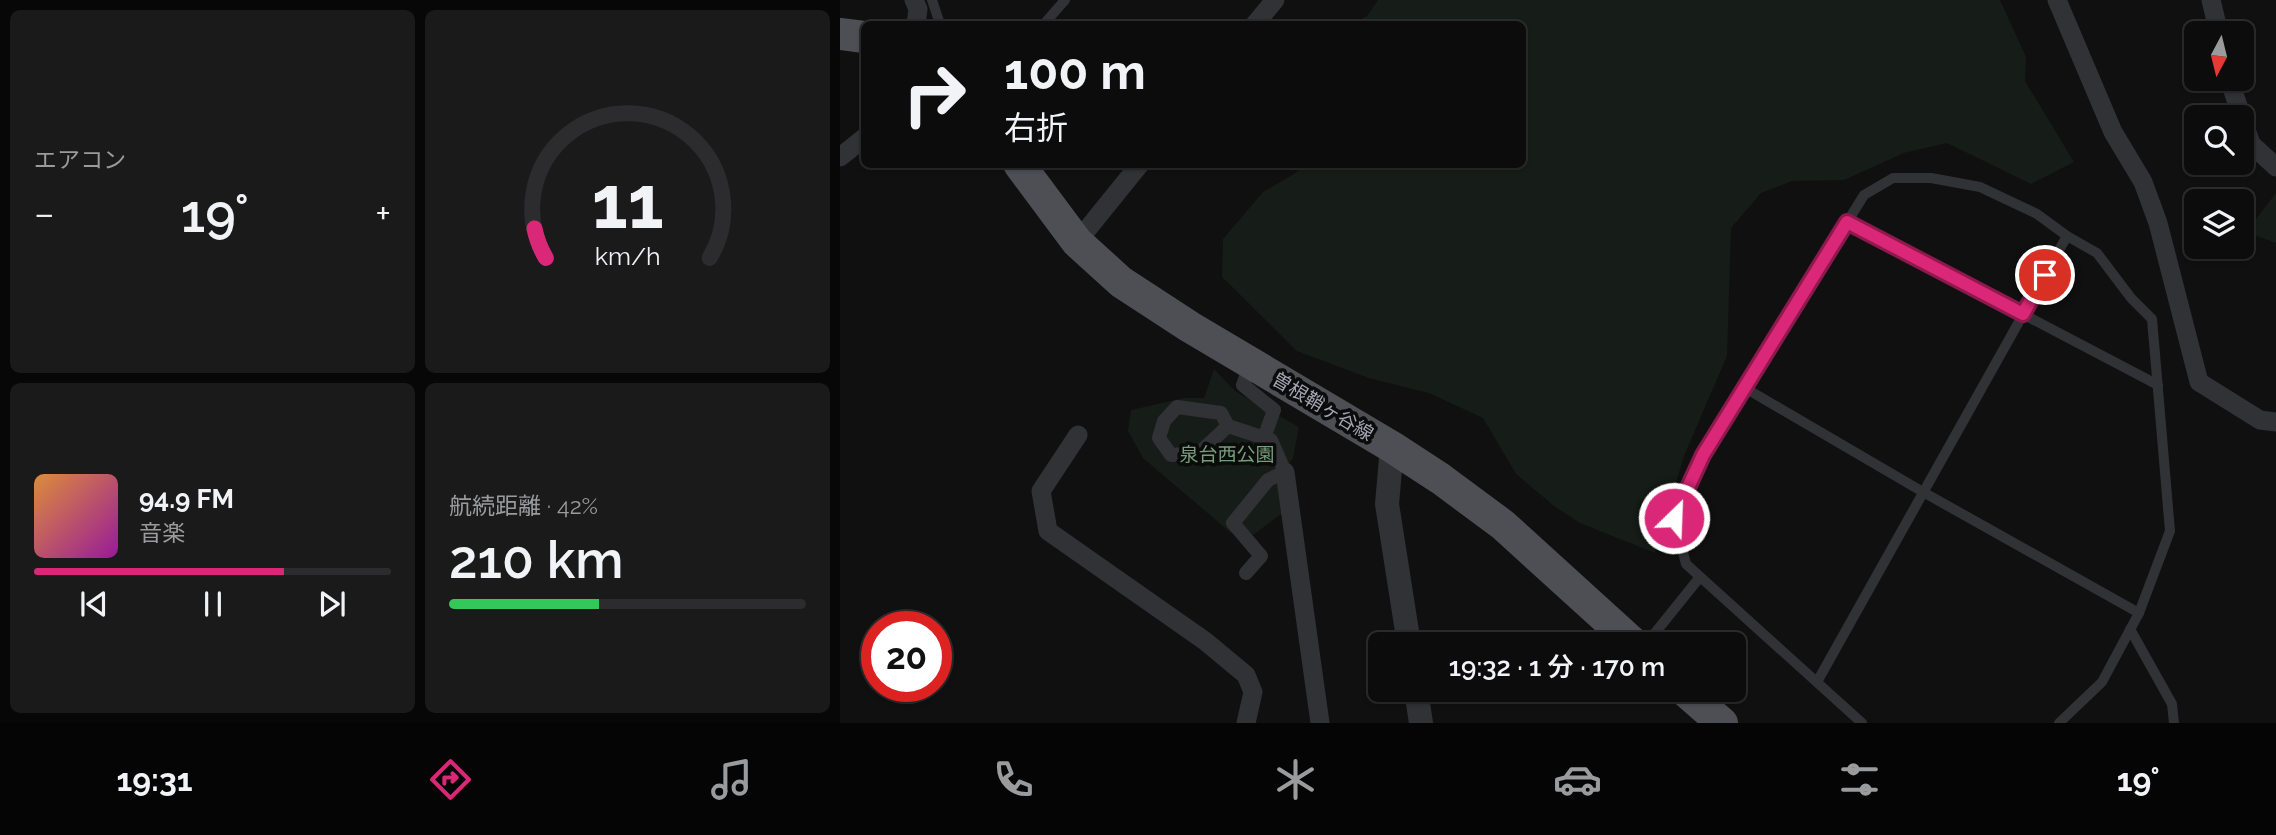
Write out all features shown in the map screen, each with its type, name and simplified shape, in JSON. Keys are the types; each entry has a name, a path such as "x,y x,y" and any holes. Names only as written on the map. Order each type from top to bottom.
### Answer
{"main road":[{"path":"840,34 861,37"},
{"name":"曽根鞘ヶ谷線","path":"1022,168 1077,242 1121,282 1190,327 1392,447 1503,526 1621,632"},
{"path":"1698,702 1721,723"}],"street":[{"path":"914,0 918,9 916,21"},
{"path":"1258,21 1275,0"},
{"path":"2057,0 2113,132 2143,182 2158,223 2199,382 2260,420 2276,422"},
{"path":"2211,0 2216,21"},
{"path":"2233,91 2251,144 2276,167"},
{"path":"840,156 861,140"},
{"path":"1077,242 1137,168"},
{"path":"1246,376 1244,385 1274,410 1264,438"},
{"path":"1227,426 1199,453 1171,455 1159,438 1164,421 1177,407 1221,414 1227,426 1271,440 1284,472 1320,723"},
{"path":"1078,435 1041,491 1048,531 1205,641 1246,675 1253,692 1246,723"},
{"path":"1392,447 1387,504 1407,632"},
{"path":"1246,573 1261,555 1233,523 1268,480 1284,472"},
{"path":"1418,702 1421,723"}],"lane":[{"path":"932,0 939,21"},
{"path":"1047,21 1065,0"},
{"path":"1862,723 1686,564 1674,518 1703,455 1864,195 1893,178 1931,178 1980,187 2037,214 2097,253 2131,298 2152,319 2169,531 2139,613 2102,681 2059,723"},
{"path":"1847,222 2158,386"},
{"path":"1817,682 2067,236"},
{"path":"1745,388 2139,613"},
{"path":"1656,632 1700,577"},
{"path":"2130,629 2172,704 2174,723"}],"green space":[{"path":"1378,0 2000,0 2026,57 2025,81 2074,162 2031,184 1947,143 1904,153 1844,180 1792,181 1761,193 1731,228 1727,356 1684,456 1655,553 1580,523 1554,506 1516,474 1483,418 1429,393 1369,378 1297,351 1222,277 1223,239 1263,192 1301,168 1526,168 1526,21 1358,21 1367,16"},
{"path":"2276,193 2276,243 2254,235 2254,222"},
{"name":"泉台西公園","path":"1214,369 1235,391 1299,427 1293,458 1285,472 1285,511 1252,536 1231,533 1143,458 1128,431 1131,410 1184,398 1204,398"}],"route":[{"path":"1674,518 1703,455 1847,222 2023,314 2045,275"}]}
